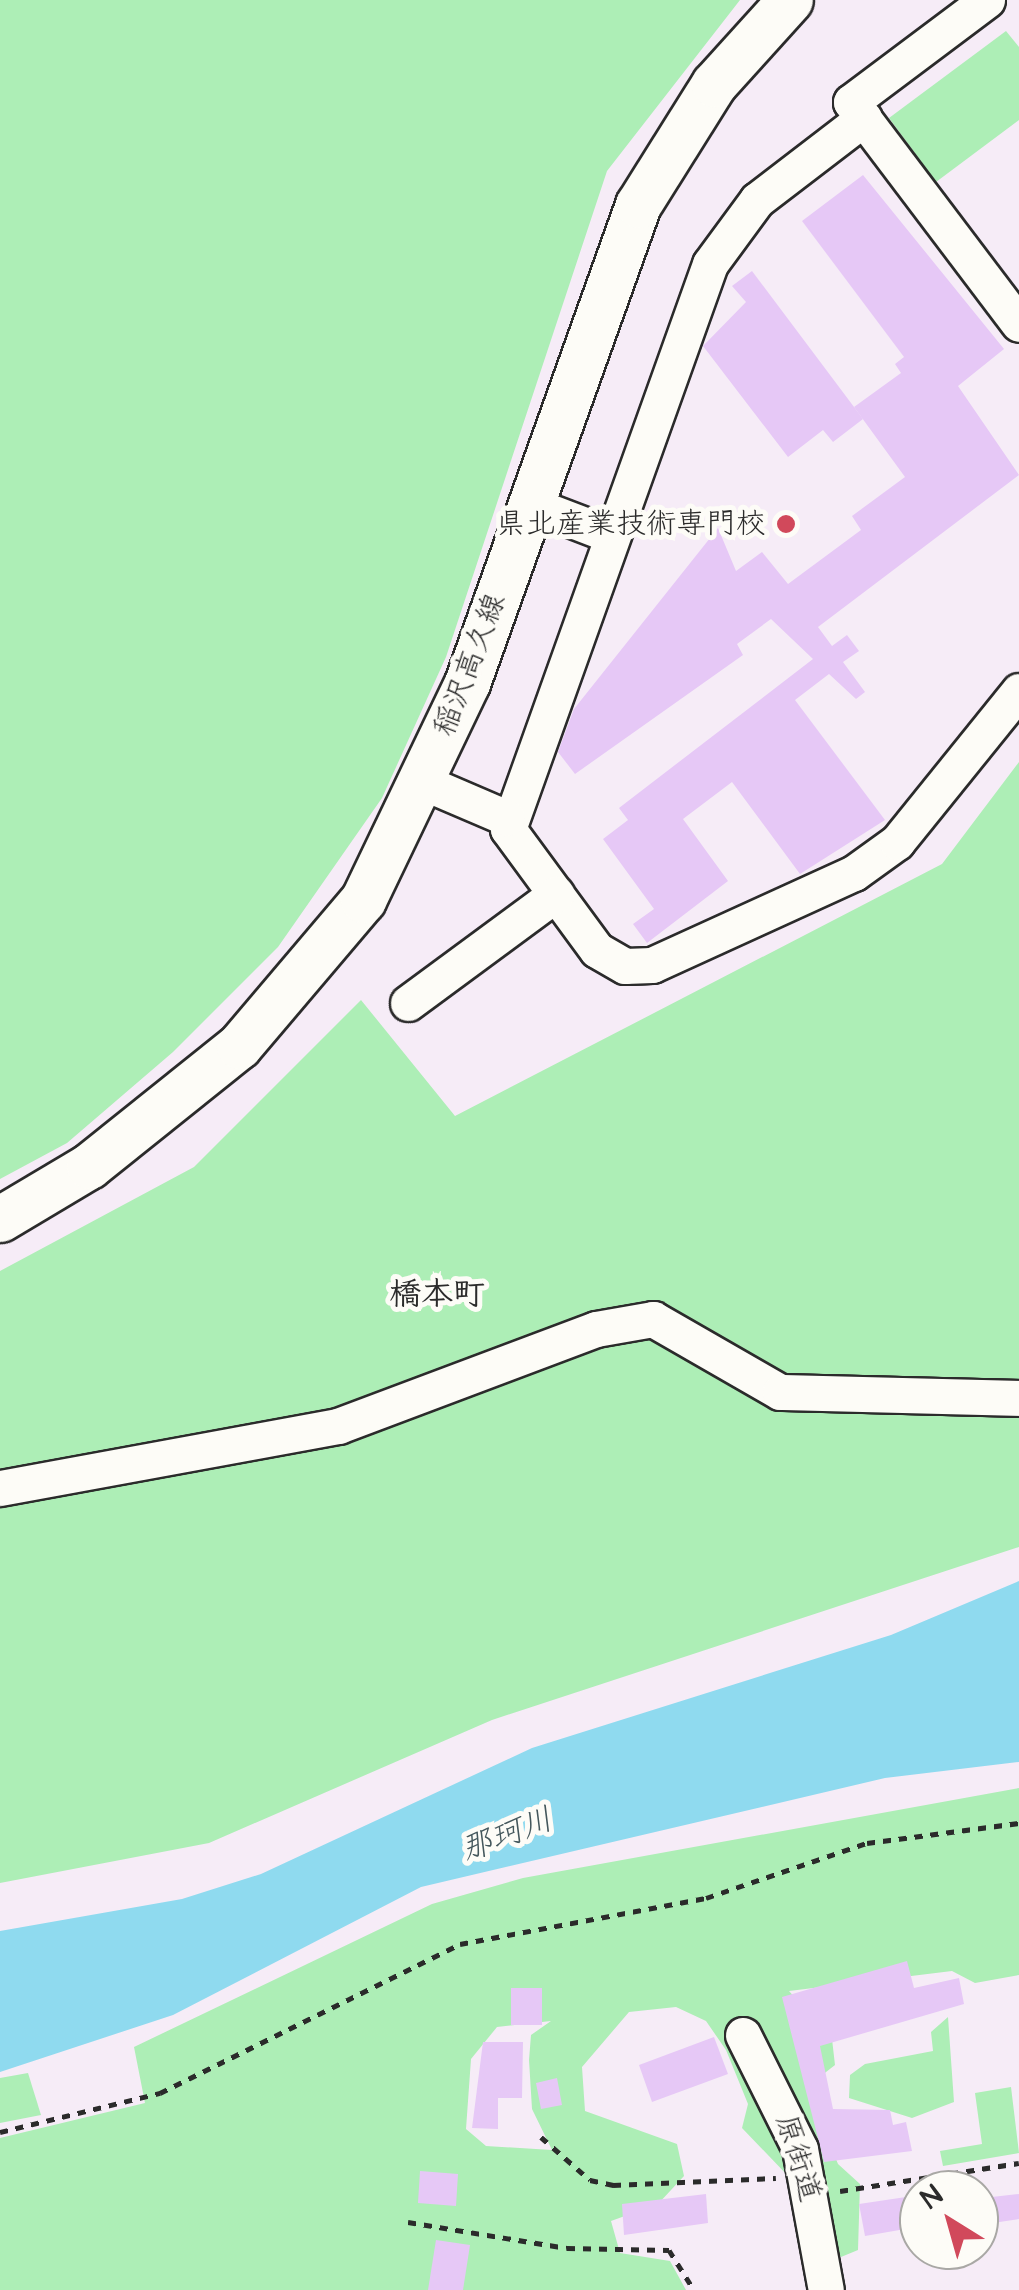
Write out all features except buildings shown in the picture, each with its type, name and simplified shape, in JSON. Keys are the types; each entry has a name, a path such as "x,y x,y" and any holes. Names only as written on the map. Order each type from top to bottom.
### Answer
{"main road":[{"name":"稲沢高久線","path":"0,1219 161,1112 302,981 363,900 423,782 530,504 638,205 714,84 790,0"}],"lane":[{"path":"987,0 852,102 1019,324"},
{"path":"506,818 611,535 732,228 864,118"},
{"path":"530,504 611,535"},
{"path":"423,782 506,818 596,950 625,966 652,965 854,873 897,842 1019,691"},
{"path":"408,1003 556,894"},
{"path":"0,1488 338,1426 596,1329 653,1318 780,1392 1019,1398"},
{"name":"原街道","path":"743,2035 789,2118 810,2186 824,2275"}],"path":[{"path":"0,2132 160,2093 460,1944 706,1898 866,1844 1019,1822"},
{"path":"541,2137 590,2180 613,2184 810,2186 1019,2163"},
{"path":"408,2222 567,2248 669,2250 694,2290"}],"green space":[{"path":"0,0 740,0 607,171 446,657 382,798 278,947 173,1052 67,1143 0,1179"},
{"path":"1006,31 1019,47 1019,120 936,182 889,118"},
{"path":"1019,762 1019,1547 492,1720 209,1843 0,1883 0,1271 194,1167 361,1000 455,1116 942,864"},
{"path":"1019,1788 1019,1975 975,1983 952,1971 789,1991 832,2039 835,2065 812,2083 812,2101 838,2164 860,2184 858,2250 841,2257 826,2241 789,2177 742,2128 748,2104 726,2050 706,2021 676,2007 629,2012 582,2067 585,2111 677,2144 684,2176 658,2204 611,2221 620,2253 670,2261 686,2290 0,2290 0,2138 145,2103 134,2047 432,1904 523,1878","holes":["551,2021 531,2035 532,2109 552,2150 486,2146 466,2129 471,2059 497,2027"]},
{"path":"948,2017 954,2102 912,2118 849,2098 850,2075 865,2064 933,2051 931,2032"},
{"path":"28,2073 41,2115 0,2123 0,2078"},
{"path":"1011,2087 1019,2153 943,2166 940,2151 982,2144 975,2093"}],"water":[{"name":"那珂川","path":"1019,1581 1019,1762 885,1778 421,1887 173,2015 0,2072 0,1931 182,1899 261,1874 532,1748 891,1635"}],"place":[{"name":"県北産業技術専門校","path":"786,524"}],"district":[{"name":"橋本町","path":"437,1295"}]}
